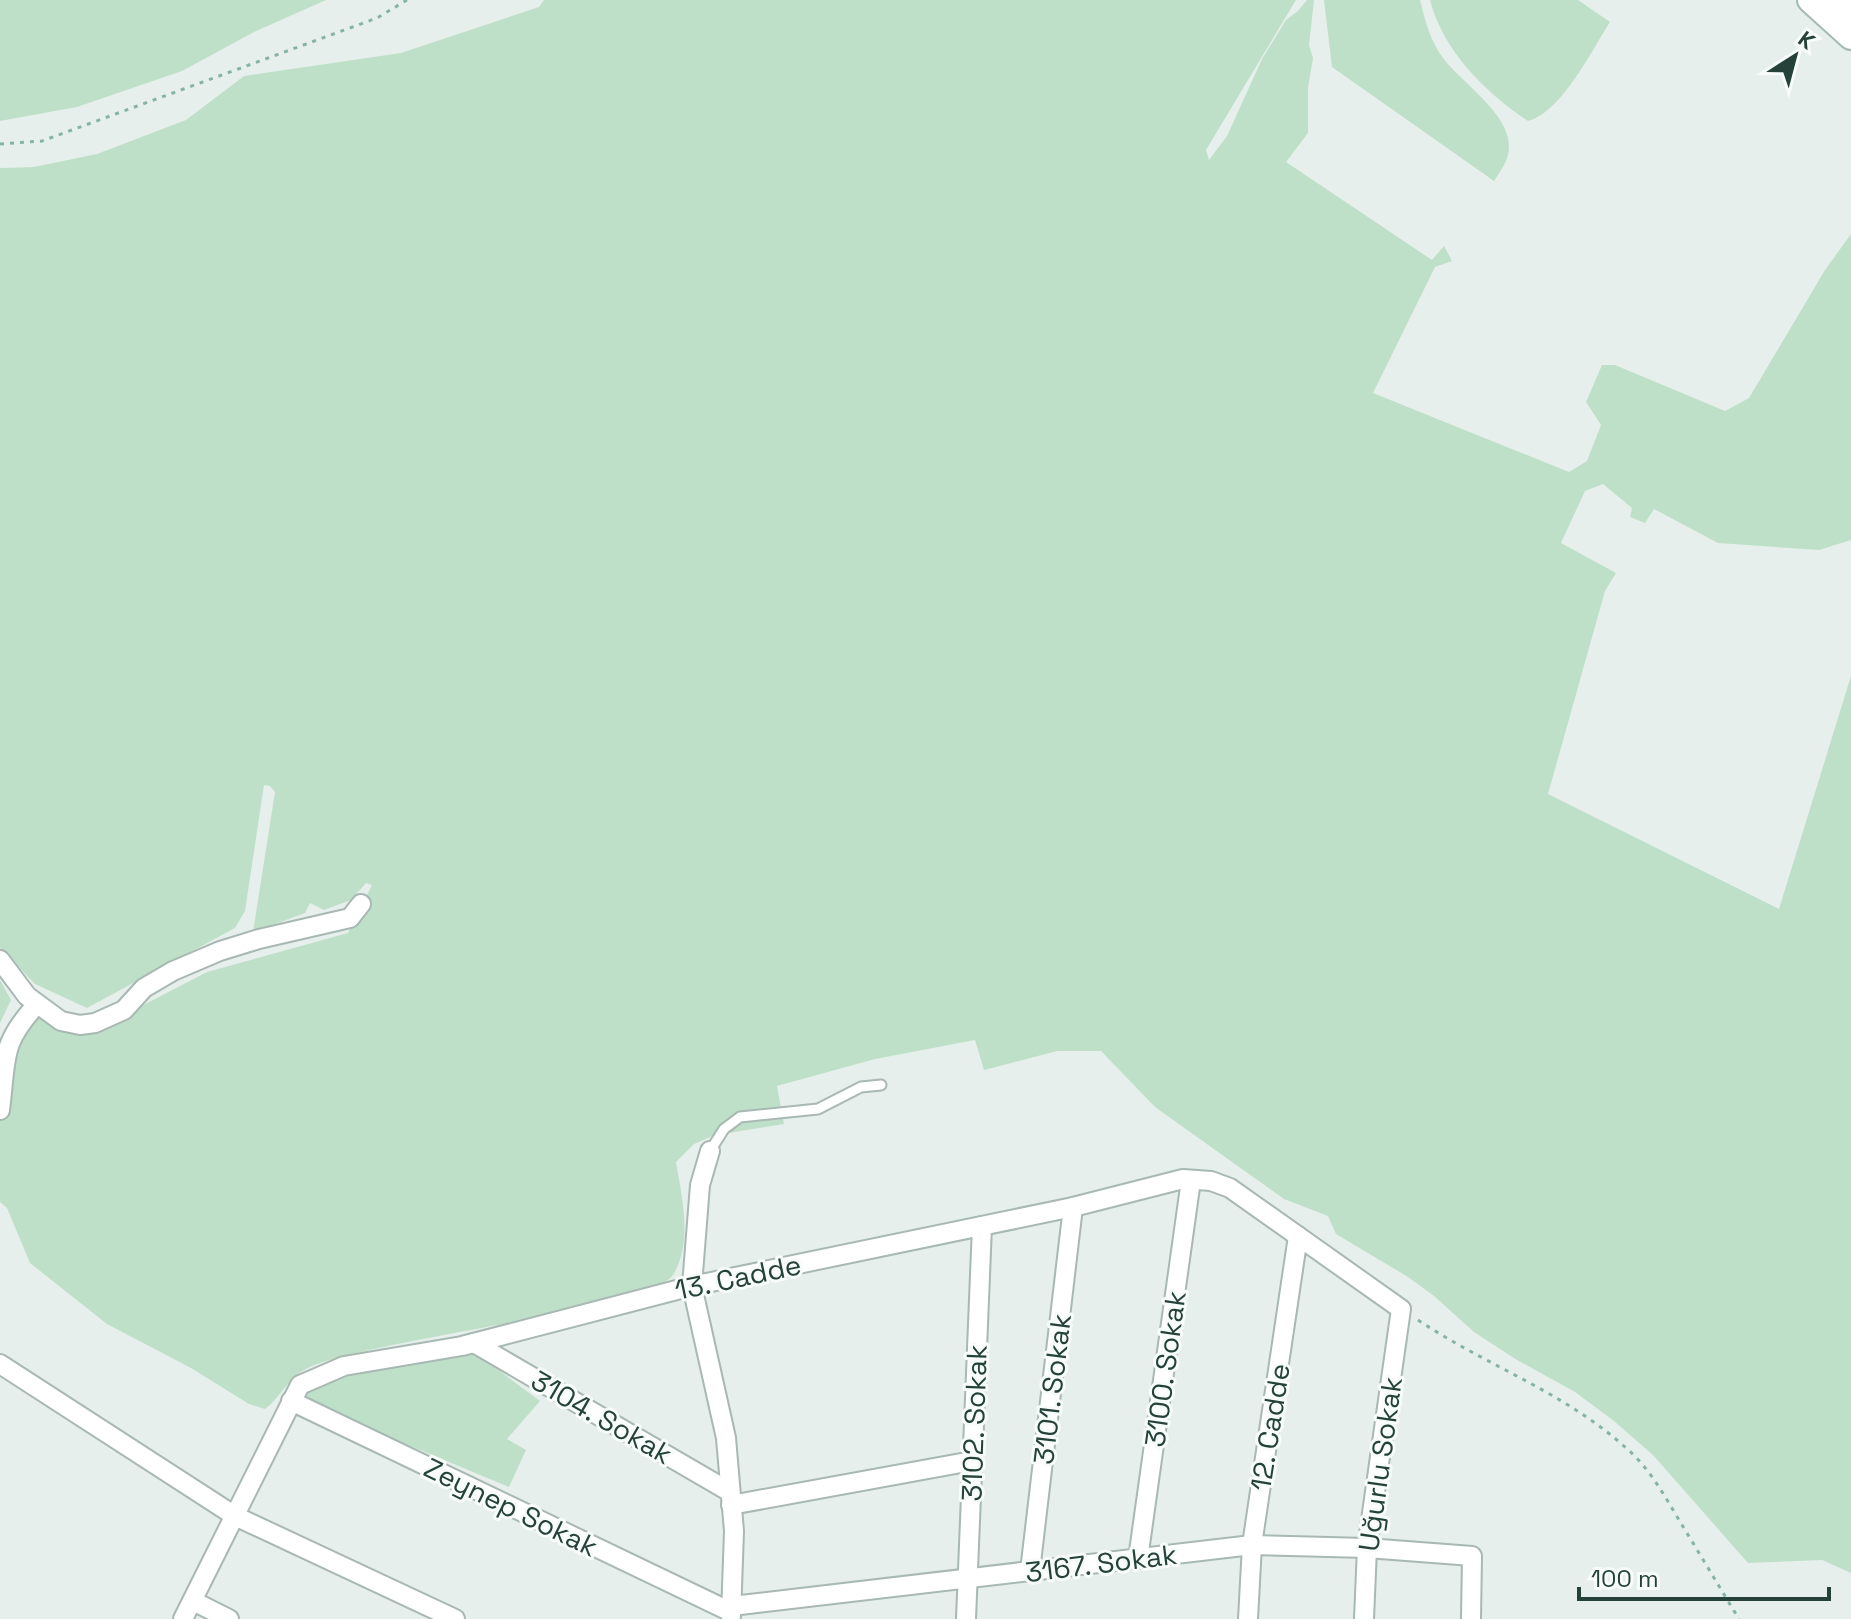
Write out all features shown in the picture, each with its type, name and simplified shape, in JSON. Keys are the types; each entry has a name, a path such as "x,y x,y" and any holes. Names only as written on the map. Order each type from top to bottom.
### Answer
{"main road":[{"path":"1810,0 1851,37"},
{"path":"1840,0 1851,10"}],"street":[{"path":"0,960 16,984 61,1021 80,1025 95,1023 124,1010 144,988 173,971 246,943 350,918 361,904"},
{"path":"0,1110 7,1038 15,1024 37,1004"},
{"path":"710,1151 700,1185 692,1286 726,1438 734,1531 731,1612"},
{"name":"13. Cadde","path":"183,1619 300,1385 344,1366 474,1343 692,1286 1073,1207 1183,1179 1211,1181 1230,1188 1401,1309"},
{"name":"3100. Sokak","path":"1138,1559 1191,1180"},
{"name":"3101. Sokak","path":"1030,1571 1073,1207"},
{"name":"3102. Sokak","path":"966,1619 982,1226"},
{"name":"12. Cadde","path":"1248,1619 1252,1545 1298,1236"},
{"name":"Uğurlu Sokak","path":"1364,1619 1367,1548 1401,1309"},
{"name":"3104. Sokak","path":"474,1343 731,1498"},
{"path":"0,1364 235,1516 455,1619"},
{"name":"Zeynep Sokak","path":"291,1401 731,1612"},
{"path":"731,1498 972,1461"},
{"name":"3167. Sokak","path":"731,1612 967,1578 1252,1545 1367,1548 1472,1556 1471,1619"},
{"path":"193,1601 229,1619"}],"lane":[{"path":"710,1151 724,1129 740,1117 818,1109 861,1087 881,1085"}],"path":[{"path":"0,144 42,141 377,18 407,0"},
{"path":"1401,1309 1457,1346 1526,1379 1626,1447 1650,1473 1739,1619"}],"green space":[{"path":"0,0 326,0 254,32 182,71 77,107 0,121"},
{"path":"544,0 1296,0 1206,150 1209,160 1227,136 1262,59 1286,20 1307,0 1314,0 1309,45 1313,58 1308,88 1308,133 1286,162 1432,260 1444,246 1452,261 1435,267 1373,393 1569,472 1587,461 1601,425 1586,402 1602,365 1615,365 1725,411 1749,398 1825,270 1851,234 1851,540 1819,550 1718,543 1654,509 1645,523 1630,517 1632,508 1603,484 1585,491 1561,543 1616,573 1605,591 1548,794 1779,909 1851,676 1851,1573 1822,1560 1748,1563 1653,1455 1614,1421 1575,1392 1474,1332 1408,1277 1336,1234 1328,1216 1284,1199 1155,1107 1101,1051 1057,1051 984,1070 975,1040 875,1059 777,1086 784,1124 715,1135 694,1144 676,1162 684,1220 683,1249 673,1275 653,1288 563,1312 340,1357 301,1372 265,1409 249,1404 191,1368 107,1324 30,1263 7,1208 0,1202 0,1061 21,1012 99,1028 207,972 348,933 372,885 366,883 351,900 324,910 310,903 305,913 253,932 275,792 264,785 245,911 235,928 87,1008 35,984 0,948 0,168 34,167 97,154 186,120 244,76 401,53 539,7"},
{"path":"1324,0 1420,0 1428,30 1438,51 1494,111 1507,135 1508,156 1494,181 1332,67"},
{"path":"1430,0 1578,0 1610,22 1564,94 1540,116 1528,121 1468,69 1445,36"},
{"path":"0,980 11,1000 0,1023"},
{"path":"467,1347 540,1401 507,1439 526,1450 509,1487 306,1400 310,1387 347,1370"}]}
